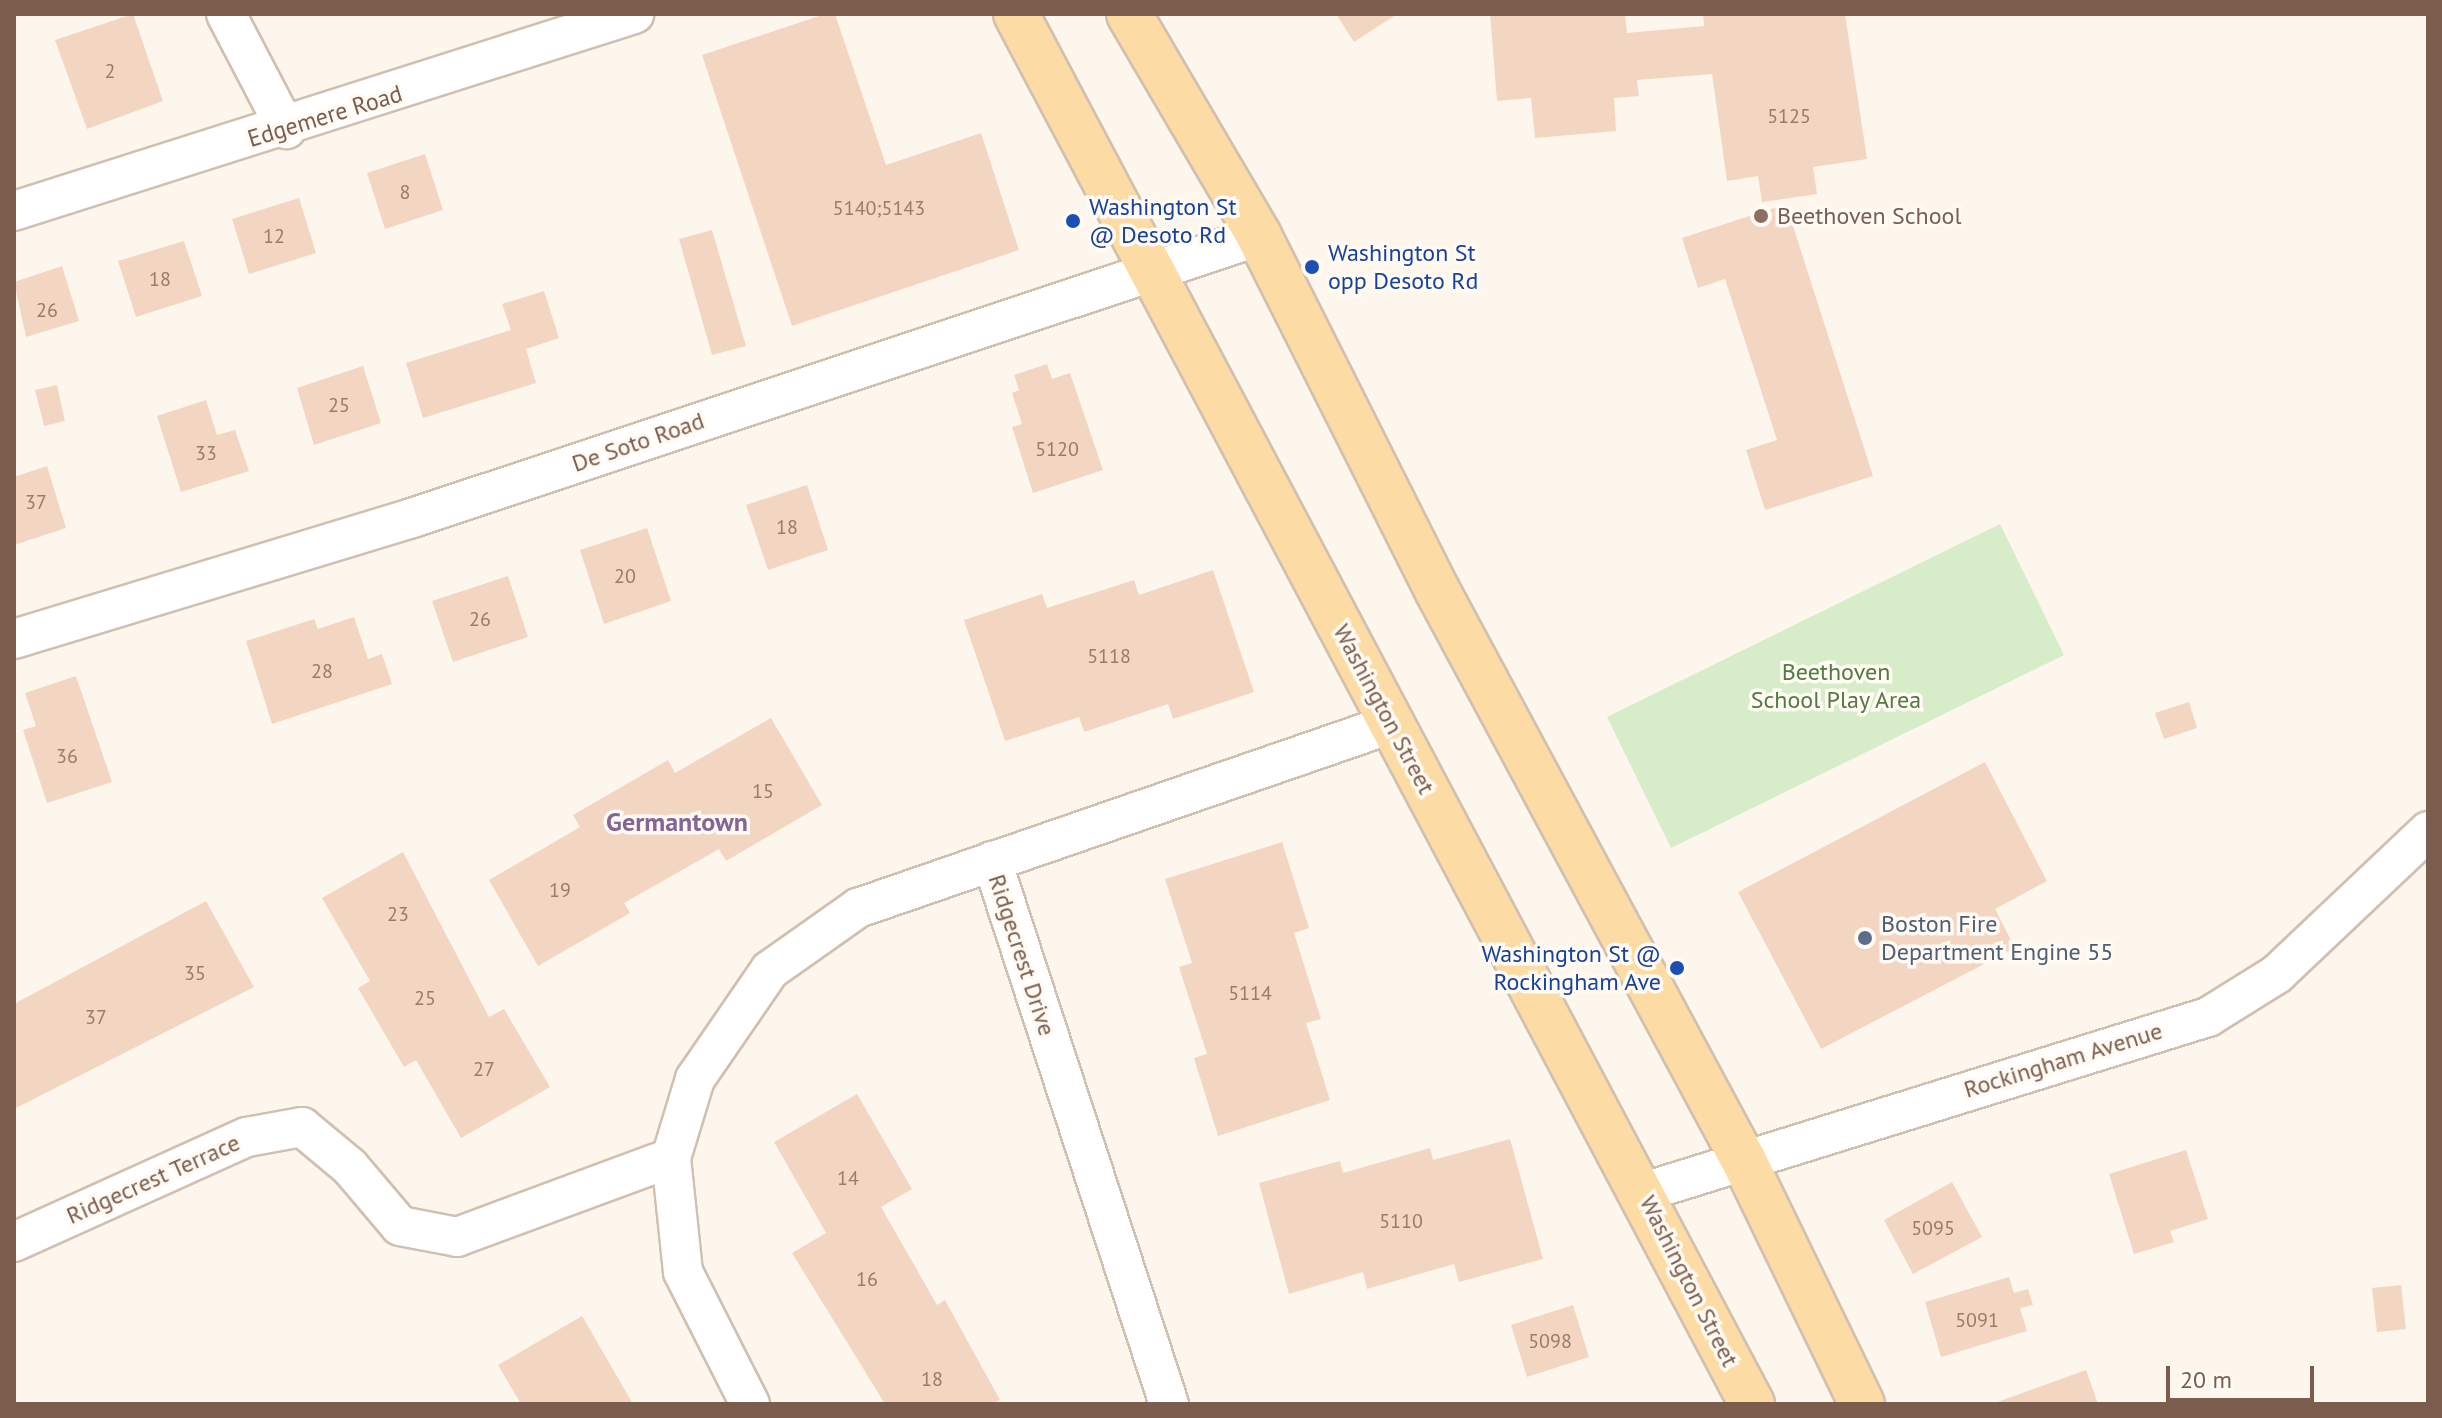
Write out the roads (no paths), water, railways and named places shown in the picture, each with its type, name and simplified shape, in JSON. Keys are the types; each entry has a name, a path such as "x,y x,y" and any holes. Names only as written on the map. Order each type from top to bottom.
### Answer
{"main road":[{"name":"Washington Street","path":"1016,14 1391,724 1644,1192 1752,1404"},
{"path":"1129,14 1259,236 1437,590 1744,1161 1862,1404"}],"street":[{"path":"226,14 286,129"},
{"name":"Edgemere Road","path":"14,211 286,129 634,14"},
{"name":"De Soto Road","path":"14,639 412,518 1259,236"},
{"name":"Ridgecrest Drive","path":"1169,1404 992,861 1391,724"},
{"name":"Rockingham Avenue","path":"1644,1192 2208,1017 2277,974 2428,831"},
{"path":"750,1404 683,1272 671,1158 695,1079 770,970 858,908 992,861"},
{"name":"Ridgecrest Terrace","path":"14,1242 247,1137 302,1127 350,1167 400,1226 457,1237 671,1158"}],"place":[{"name":"Beethoven School","path":"1761,216"},
{"name":"Washington St @ Desoto Rd","path":"1073,221"},
{"name":"Washington St opp Desoto Rd","path":"1312,267"},
{"name":"Boston Fire Department Engine 55","path":"1865,938"},
{"name":"Washington St @ Rockingham Ave","path":"1677,968"}],"district":[{"name":"Germantown","path":"677,822"}],"park label":[{"name":"Beethoven School Play Area","path":"1836,686"}]}
